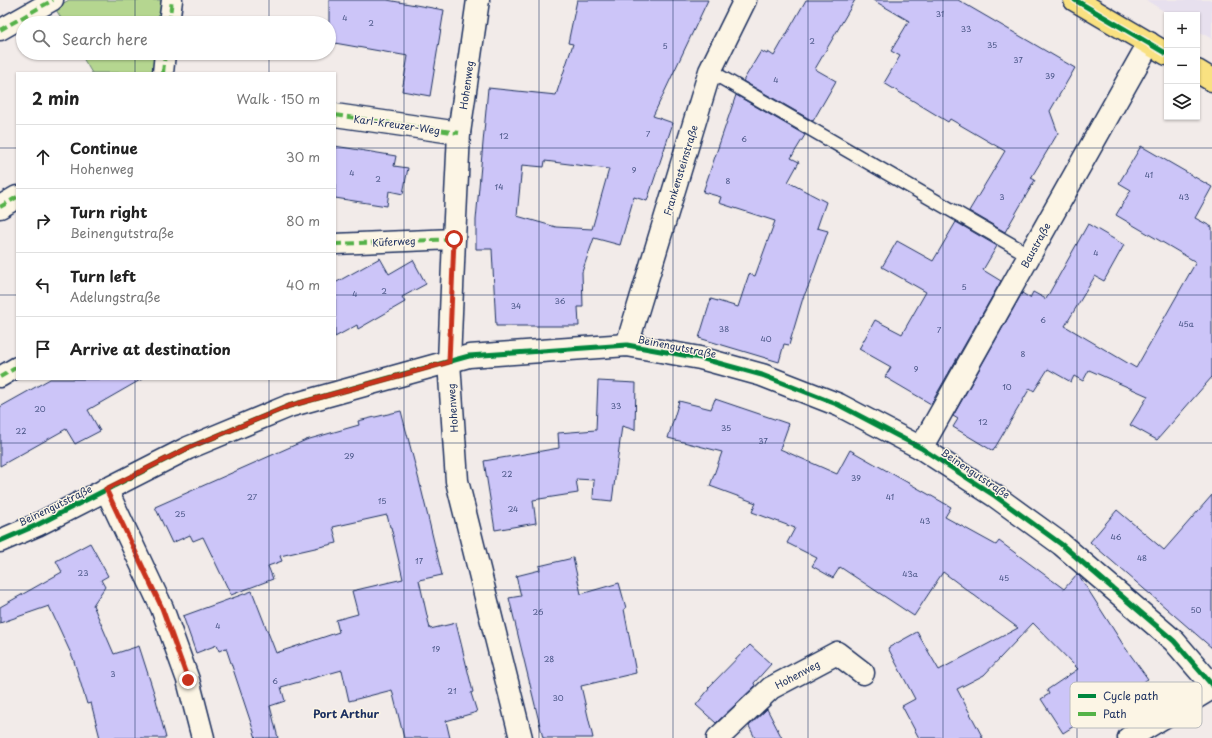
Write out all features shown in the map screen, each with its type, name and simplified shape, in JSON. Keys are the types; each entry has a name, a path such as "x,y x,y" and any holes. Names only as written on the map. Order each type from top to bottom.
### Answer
{"main road":[{"path":"1074,0 1158,48"},
{"path":"1200,73 1212,80"}],"street":[{"path":"25,16 53,0"},
{"path":"170,16 172,0"},
{"name":"Hohenweg","path":"478,0 459,133 449,362 457,480 521,738"},
{"name":"Frankensteinstraße","path":"627,345 710,71 744,0"},
{"path":"0,30 16,21"},
{"name":"Baustraße","path":"921,448 1029,255 1158,48"},
{"path":"163,72 165,60"},
{"name":"Karl-Kreuzer-Weg","path":"336,115 459,133"},
{"path":"0,206 16,198"},
{"name":"Küferweg","path":"336,244 454,239"},
{"name":"Beinengutstraße","path":"0,541 38,526 106,489 188,448 289,406 469,356 627,345 700,358 762,375 839,405 921,448 995,496 1061,544 1174,641 1212,685"},
{"path":"0,377 16,368"},
{"path":"106,489 162,608 188,680 203,738"},
{"name":"Hohenweg","path":"718,738 771,688 837,653 863,673"},
{"path":"1202,694 1212,688"},
{"path":"1129,738 1146,728"}],"lane":[{"path":"710,71 1029,255"}],"shaded area":[{"path":"1146,0 1212,0 1212,39 1200,32 1200,12 1165,12"}],"green space":[{"path":"69,0 160,0 163,6 161,16 60,16 55,8"},
{"path":"84,60 154,60 152,72 91,72"}],"building":[{"path":"329,0 387,0 444,10 430,96 402,91 408,56 336,43 336,16 329,16"},
{"path":"577,0 708,0 653,116 673,123 647,201 634,197 620,245 594,238 582,272 583,307 578,307 579,326 496,326 492,249 476,249 476,220 488,88 556,95 573,44 568,43","holes":["545,161 609,169 592,229 556,227 517,216 522,165 544,167"]},
{"path":"806,0 855,0 815,69 836,81 813,121 743,81 761,51 767,54 768,52 774,56"},
{"path":"873,0 958,0 1075,68 1050,111 1058,133 1031,178 1035,180 1005,232 969,211 1005,151 950,119 948,122 884,83 900,56 891,51 909,21"},
{"path":"736,95 805,135 791,158 799,162 788,182 826,202 817,228 828,231 803,298 789,345 784,344 779,362 699,338 711,299 738,307 749,274 755,276 775,221 719,203 721,197 703,192"},
{"path":"336,146 396,156 394,166 408,168 403,194 389,191 387,206 336,198"},
{"path":"1141,146 1212,187 1195,218 1212,227 1212,377 1157,440 1130,425 1148,396 1089,370 1083,381 1074,376 1071,382 1048,369 1034,391 1030,388 993,451 953,427 958,419 953,416 1022,293 1030,298 1033,292 1046,299 1088,224 1124,245 1104,281 1095,276 1065,326 1136,368 1196,262 1116,215 1131,190 1119,183"},
{"path":"956,222 997,246 983,270 1001,281 931,404 885,377 891,367 859,349 875,320 902,334 926,292 882,267 897,241 933,261"},
{"path":"380,258 389,274 413,260 426,284 402,297 405,302 358,329 357,325 336,336 336,282"},
{"path":"48,380 140,380 88,410 100,431 75,444 66,429 0,466 0,407"},
{"path":"598,381 636,383 635,430 622,426 612,501 593,499 594,480 576,479 578,493 533,500 536,523 495,530 484,461 559,448 558,433 596,430"},
{"path":"715,399 789,424 780,449 837,474 850,450 951,507 945,517 996,545 999,541 1064,589 1077,574 1124,646 1148,679 1143,682 1070,682 1071,728 1063,733 1041,699 1049,694 1047,690 1078,669 1033,623 984,675 957,689 983,738 919,738 902,706 915,699 888,648 917,632 939,670 1018,628 943,572 914,616 840,567 833,578 812,566 817,558 787,543 795,528 752,512 756,503 710,486 722,452 668,438 679,401 711,409"},
{"path":"401,411 442,575 419,580 430,629 456,623 473,692 471,693 477,712 446,721 450,738 404,738 392,690 349,701 342,670 281,687 285,701 270,706 278,738 256,738 226,648 219,651 217,645 196,653 183,616 252,591 276,653 339,632 336,620 358,614 352,591 403,579 387,515 333,527 337,543 280,556 282,561 268,566 273,579 231,595 203,537 193,541 190,535 172,543 155,507 306,440 359,425 358,421"},
{"path":"1212,495 1212,648 1090,542 1117,510 1164,550"},
{"path":"90,543 108,576 101,580 105,587 93,605 114,654 139,646 155,696 166,738 100,738 91,703 87,704 73,658 49,606 0,623 0,607 62,572 56,561"},
{"path":"573,558 581,594 619,583 626,608 624,609 636,673 581,686 593,738 543,738 509,598 521,596 516,576 540,570 539,566"},
{"path":"750,645 771,664 754,683 755,686 716,723 696,705 709,689 708,688"},
{"path":"767,709 782,738 755,738 749,726"}],"marked path":[{"path":"25,16 53,0"},
{"path":"170,16 172,0"},
{"path":"0,30 16,21"},
{"path":"163,72 164,60"},
{"path":"336,115 459,133"},
{"path":"0,207 16,198"},
{"path":"336,244 454,239"},
{"path":"0,377 16,368"}],"cycle path":[{"path":"1075,0 1164,52"},
{"path":"0,541 37,525 188,448 289,406 469,356 627,345 700,358 762,375 839,405 921,448 995,496 1061,544 1174,641 1212,685"}],"district":[{"name":"Port Arthur","path":"346,713"}],"route":[{"path":"188,680 162,608 106,489 188,448 289,406 449,362 454,239"}]}
